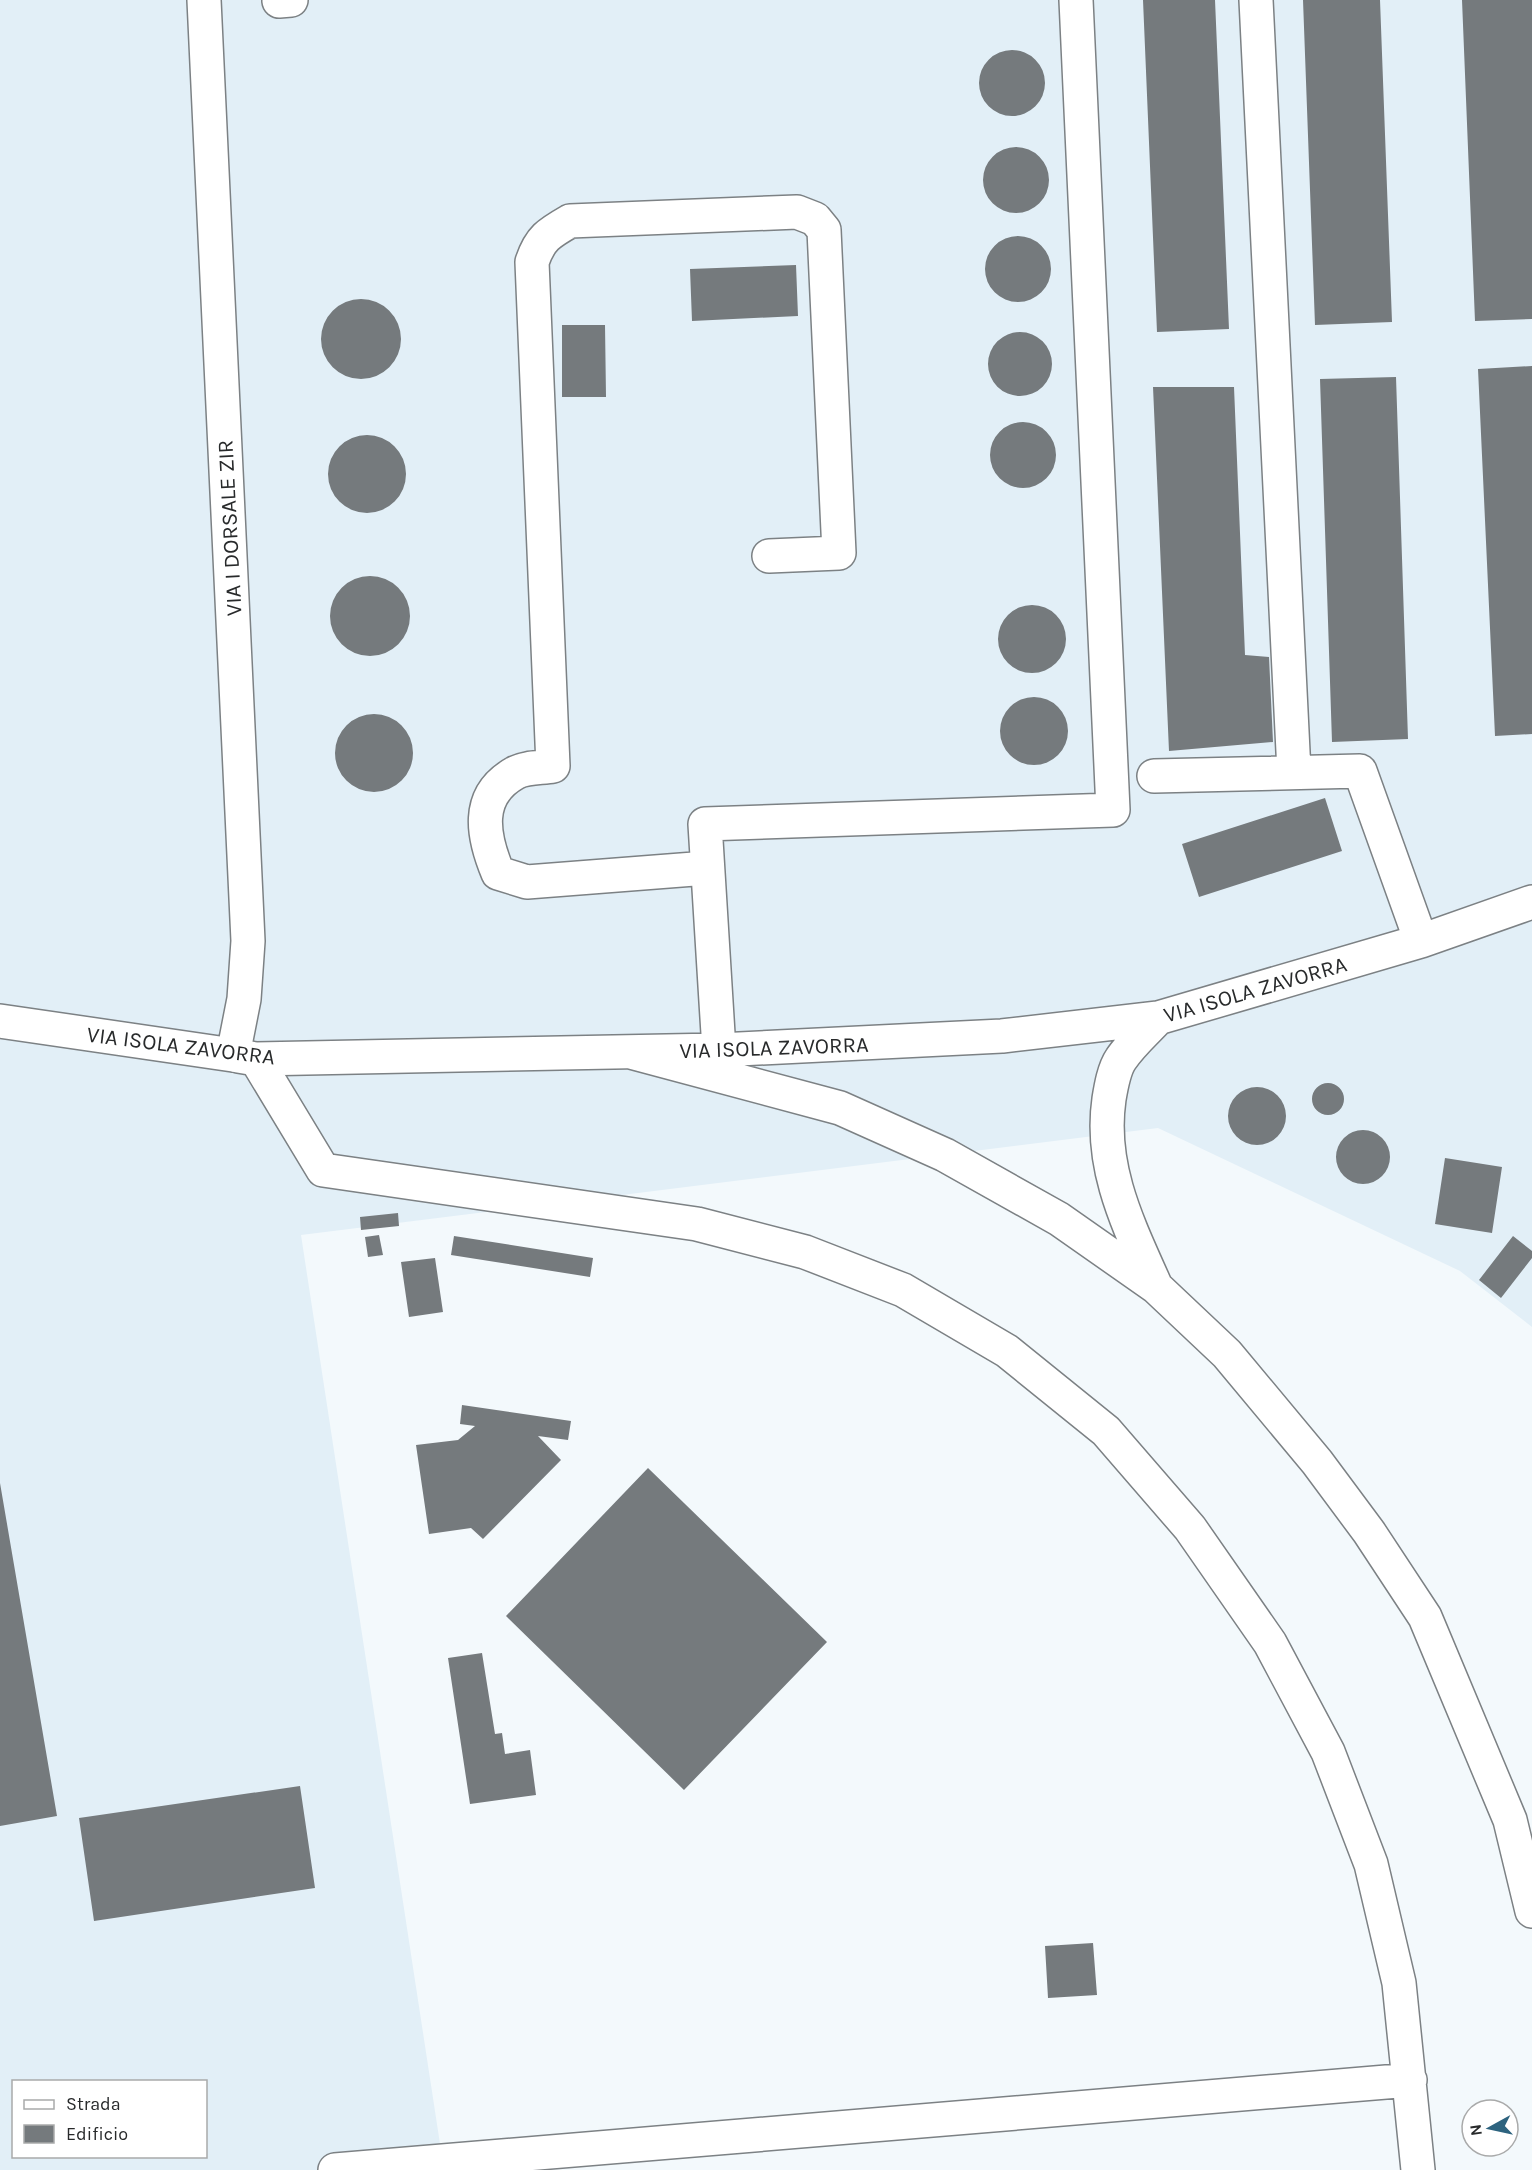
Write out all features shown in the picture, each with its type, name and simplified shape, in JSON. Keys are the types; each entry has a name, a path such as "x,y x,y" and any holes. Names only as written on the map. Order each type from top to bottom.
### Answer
{"street":[{"name":"VIA I DORSALE ZIR","path":"204,0 248,941 244,999 244,1057"},
{"path":"279,1 291,0"},
{"path":"719,1050 705,824 1113,810 1076,0"},
{"path":"1256,0 1294,772"},
{"path":"707,868 527,882 498,873 486,845 484,816 496,790 516,772 553,766 532,262 538,243 554,230 570,221 797,212 814,219 824,230 838,553 769,556"},
{"path":"1154,776 1360,771 1422,941"},
{"name":"VIA ISOLA ZAVORRA","path":"0,1021 244,1057 719,1050 1002,1036 1158,1018 1422,941 1532,902"},
{"path":"1156,1287 1125,1215 1109,1164 1105,1126 1111,1089 1120,1060 1158,1018"},
{"path":"631,1052 840,1108 924,1145 1059,1219 1156,1287 1227,1354 1317,1462 1369,1532 1425,1617 1510,1820 1532,1911"},
{"path":"244,1057 323,1170 697,1224 805,1252 903,1290 1007,1351 1106,1431 1190,1528 1263,1634 1328,1752 1371,1864 1399,1983 1418,2170"},
{"path":"335,2170 1410,2080"}],"shaded area":[{"path":"0,0 1532,0 1532,1327 1460,1271 1158,1128 301,1235 444,2170 0,2170"}],"building":[{"path":"1143,0 1215,0 1229,329 1157,332"},
{"path":"1303,0 1380,0 1392,322 1315,325"},
{"path":"1462,0 1532,0 1532,319 1475,321"},
{"path":"1012,50 1025,53 1035,60 1042,70 1045,83 1042,96 1035,106 1025,113 1012,116 999,113 989,106 982,96 979,83 982,70 989,60 999,53"},
{"path":"1016,147 1029,150 1039,157 1046,167 1049,180 1046,193 1039,203 1029,210 1016,213 1003,210 993,203 986,193 983,180 986,167 993,157 1003,150"},
{"path":"1011,236 1025,236 1037,241 1046,250 1051,269 1049,282 1042,293 1025,302 1011,302 999,297 990,288 985,276 985,262 990,250 999,241"},
{"path":"796,265 798,316 692,321 690,269"},
{"path":"353,299 369,299 390,310 401,331 401,347 390,368 369,379 353,379 339,373 327,361 321,347 321,331 327,317 339,305"},
{"path":"562,325 605,325 606,397 562,397"},
{"path":"1014,332 1026,332 1043,341 1050,352 1052,364 1050,376 1043,387 1026,396 1014,396 1002,391 993,382 988,370 988,358 993,346 1002,337"},
{"path":"1532,366 1532,734 1495,736 1478,369"},
{"path":"1396,377 1408,739 1332,742 1320,379"},
{"path":"1153,387 1234,387 1245,655 1269,657 1273,742 1169,751"},
{"path":"1016,422 1030,422 1042,427 1051,436 1056,455 1054,468 1047,479 1030,488 1016,488 1004,483 995,474 990,462 990,448 995,436 1004,427"},
{"path":"367,435 382,438 395,446 403,459 406,474 403,489 395,502 382,510 367,513 352,510 339,502 331,489 328,474 331,459 339,446 352,438"},
{"path":"370,576 385,579 398,588 407,601 410,616 407,631 398,644 385,653 370,656 355,653 342,644 333,631 330,616 333,601 342,588 355,579"},
{"path":"1025,605 1039,605 1051,610 1061,620 1066,639 1061,658 1051,668 1039,673 1025,673 1013,668 1003,658 998,646 998,632 1003,620 1013,610"},
{"path":"1034,697 1047,700 1058,707 1065,718 1068,731 1065,744 1058,755 1047,762 1034,765 1021,762 1010,755 1003,744 1000,731 1003,718 1010,707 1021,700"},
{"path":"366,714 382,714 396,720 407,731 413,745 413,761 407,775 396,786 382,792 366,792 352,786 341,775 335,761 335,745 341,731 352,720"},
{"path":"1325,798 1342,851 1199,897 1182,844"},
{"path":"1328,1083 1339,1088 1344,1099 1339,1110 1328,1115 1317,1110 1312,1099 1317,1088"},
{"path":"1257,1087 1268,1089 1281,1100 1286,1116 1284,1127 1273,1140 1257,1145 1246,1143 1233,1132 1228,1116 1230,1105 1241,1092"},
{"path":"1363,1130 1373,1132 1382,1138 1388,1147 1390,1157 1388,1167 1382,1176 1373,1182 1363,1184 1353,1182 1344,1176 1338,1167 1336,1157 1338,1147 1344,1138 1353,1132"},
{"path":"1445,1158 1502,1167 1492,1233 1435,1224"},
{"path":"398,1213 399,1226 361,1230 360,1217"},
{"path":"379,1235 383,1255 368,1257 365,1237"},
{"path":"454,1236 593,1258 590,1277 451,1255"},
{"path":"1513,1236 1532,1251 1532,1258 1501,1298 1479,1280"},
{"path":"435,1258 443,1312 409,1317 401,1262"},
{"path":"462,1405 571,1421 568,1440 538,1436 561,1460 483,1539 471,1528 429,1534 416,1445 458,1440 475,1426 460,1424"},
{"path":"648,1468 827,1642 684,1790 506,1616"},
{"path":"0,1483 57,1816 0,1826"},
{"path":"482,1653 495,1734 502,1733 505,1754 530,1750 536,1795 470,1804 448,1658"},
{"path":"300,1786 315,1888 94,1921 79,1818"},
{"path":"1093,1943 1097,1995 1048,1998 1045,1946"}]}
